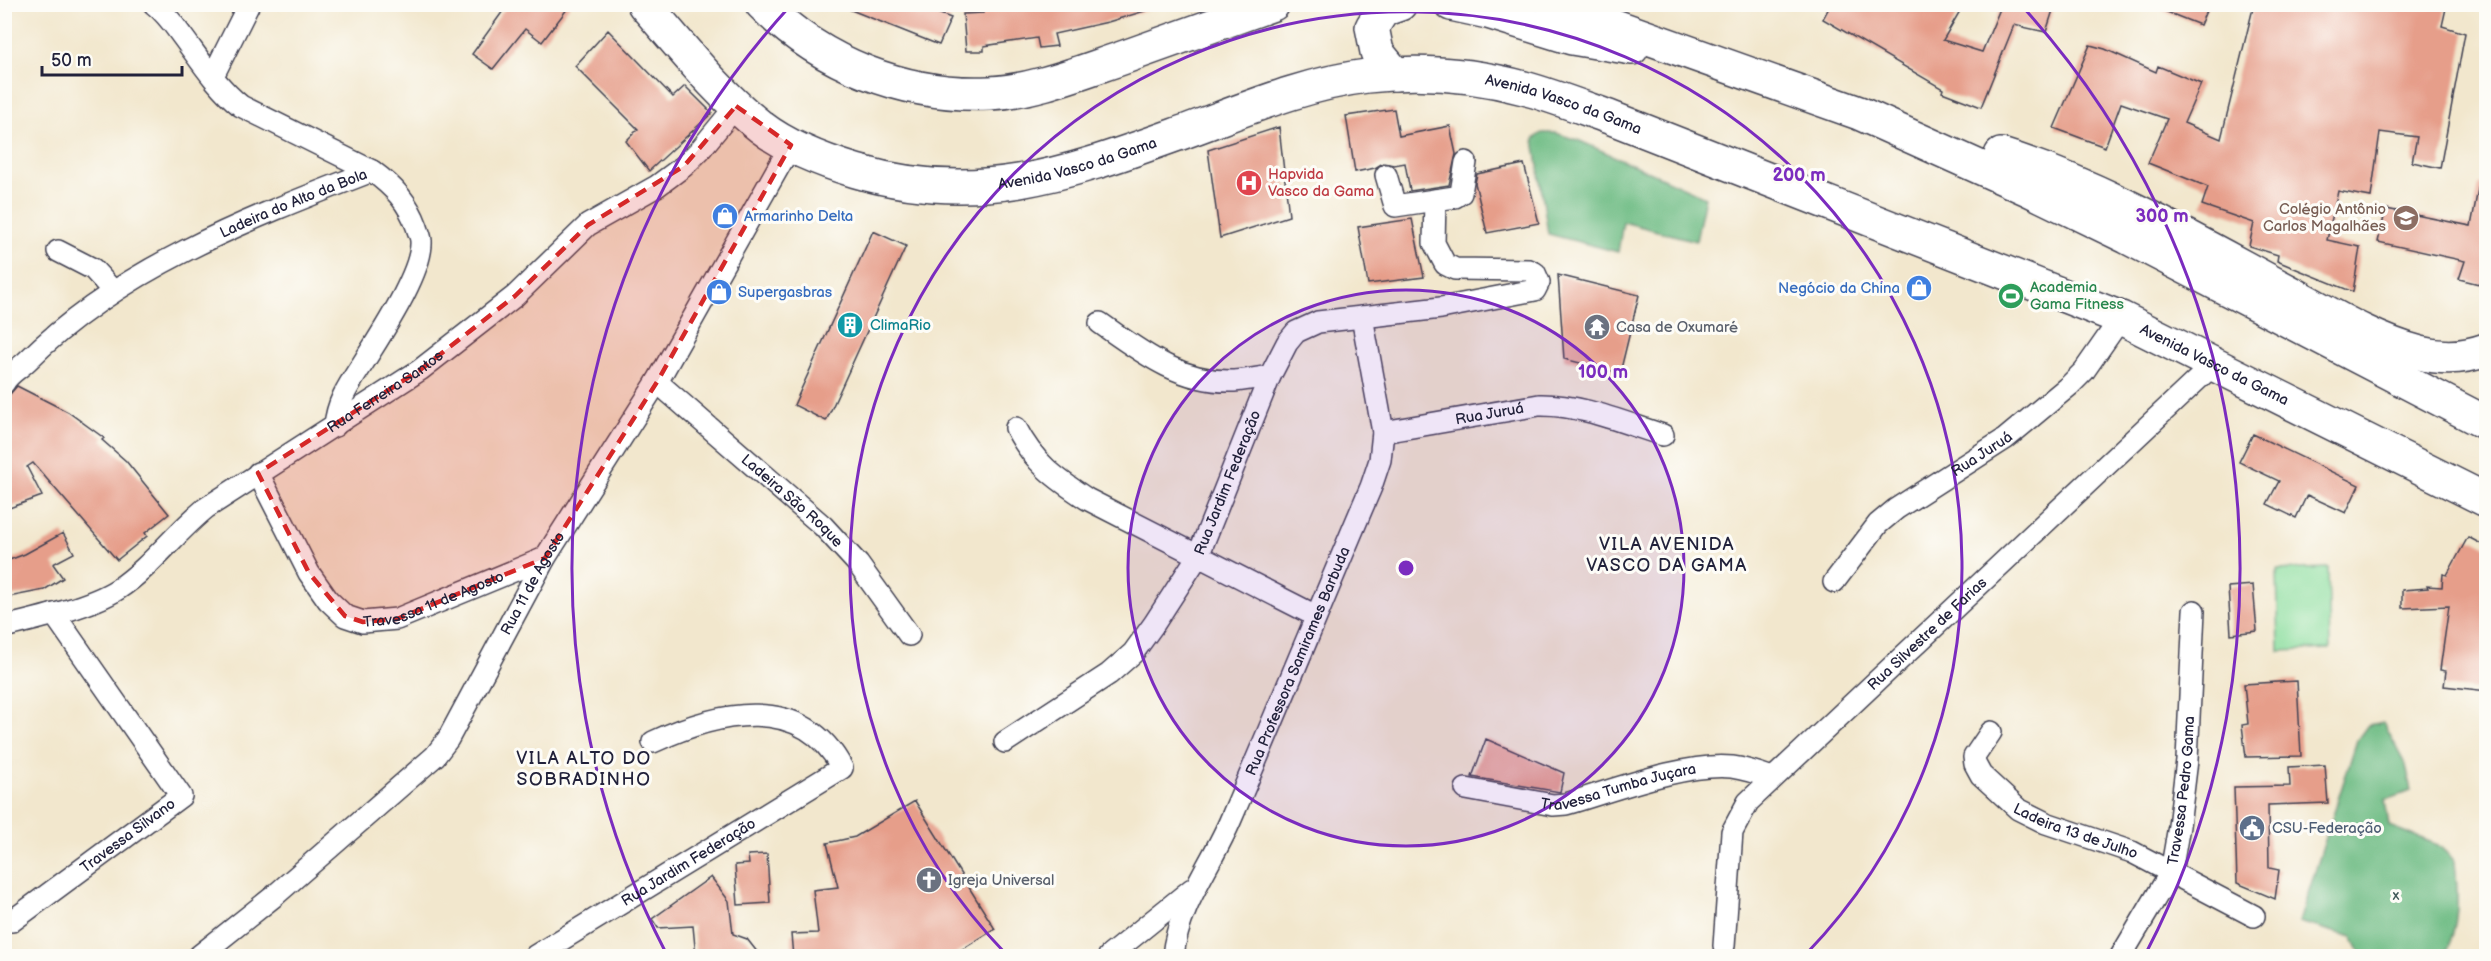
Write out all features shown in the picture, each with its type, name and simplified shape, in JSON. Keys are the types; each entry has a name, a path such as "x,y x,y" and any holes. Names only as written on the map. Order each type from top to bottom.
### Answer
{"main road":[{"name":"Avenida Vasco da Gama","path":"644,4 736,106 762,128 791,146 829,163 904,182 944,187 1012,184 1096,163 1311,88 1356,78 1395,74 1455,75 1513,86 1609,117 2121,318 2487,500"},
{"path":"762,4 800,38 836,60 872,75 924,89 954,93 992,93 1032,86 1076,74 1273,4"},
{"path":"1395,74 1377,52 1372,27 1383,10 1400,4"},
{"path":"1451,4 1488,12 1572,38 1695,56"},
{"path":"1553,4 1859,112 2018,160 2158,222 2351,325 2419,353 2446,358 2471,356 2487,350"},
{"path":"1859,112 2127,237 2487,423"}],"street":[{"path":"154,4 169,18 230,98 255,115 372,171"},
{"path":"213,76 249,4"},
{"name":"Rua Ferreira Santos","path":"4,627 54,614 117,590 143,569 185,525 206,508 420,370 515,296 588,225 657,186 684,166 736,106"},
{"name":"Rua 11 de Agosto","path":"199,957 273,897 435,756 460,721 545,558 657,382 791,146"},
{"path":"1386,175 1395,206 1455,197 1461,194 1466,162"},
{"name":"Ladeira do Alto da Bola","path":"4,383 8,376 65,326 114,291 188,250 372,171 394,187 407,204 421,240 417,264 407,286 378,340 340,399 335,426"},
{"name":"Rua Jardim Federação","path":"1005,742 1084,692 1133,653 1198,556 1270,376 1287,343 1296,332 1318,322 1441,308 1530,293 1537,287 1537,278 1529,270 1455,269 1445,264 1434,243 1435,200"},
{"path":"58,251 93,269 114,291"},
{"path":"1362,317 1383,432"},
{"name":"Rua Juruá","path":"1834,582 1878,524 1906,503 2005,439 2062,393 2084,371 2121,318"},
{"path":"1100,323 1166,368 1185,375 1233,381 1270,376"},
{"name":"Rua Silvestre de Farias","path":"1724,946 1732,832 1748,802 2214,364"},
{"name":"Ladeira São Roque","path":"657,382 823,526 858,564 909,635"},
{"name":"Rua Juruá","path":"1383,432 1539,405 1555,405 1590,412 1664,435"},
{"path":"1016,428 1039,464 1061,482 1132,524 1316,616"},
{"name":"Rua Professora Samirames Barbuda","path":"1173,957 1178,930 1230,822 1371,487 1380,460 1383,432"},
{"name":"Travessa 11 de Agosto","path":"258,473 309,573 328,600 345,616 363,622 397,619 545,558"},
{"name":"Travessa Pedro Gama","path":"2121,957 2171,872 2187,760 2194,611"},
{"name":"Travessa Silvano","path":"12,921 181,796 54,614"},
{"name":"Rua Jardim Federação","path":"535,957 842,768 834,752 820,738 786,719 765,716 729,716 707,721 653,742"},
{"name":"Ladeira 13 de Julho","path":"1991,732 1974,757 1975,764 1981,775 2018,808 2046,823 2132,852 2254,916"},
{"name":"Travessa Tumba Juçara","path":"1466,789 1553,805 1566,804 1668,775 1710,767 1749,770 1772,778"},
{"name":"Rua Professora Samirames Barbuda","path":"1109,957 1198,885"}],"highlighted area":[{"path":"736,106 791,145 657,382 545,558 397,619 363,622 345,616 309,573 258,473 420,370 515,296 588,225 684,166"}],"green space":[{"path":"1542,133 1556,133 1580,141 1705,197 1696,241 1623,222 1618,252 1548,234 1534,139"},
{"path":"2328,568 2330,649 2279,651 2277,570"},
{"name":"x","path":"2383,722 2406,765 2411,791 2385,800 2389,826 2438,845 2455,861 2457,910 2453,934 2443,956 2362,956 2352,937 2299,922 2357,740 2368,725"}],"building":[{"path":"508,4 571,4 542,42 525,29 493,69 472,54"},
{"path":"836,4 913,4 951,18 939,45"},
{"path":"991,4 1155,4 1155,8 1108,22 1054,34 1057,46 1039,48 1037,38 984,46 984,51 966,51 963,14 983,13 982,6"},
{"path":"1831,4 1964,4 1943,40 1982,52 2002,4 2055,4 2046,32 2014,25 1981,107 1942,92 1943,89 1823,19"},
{"path":"2149,4 2209,4 2200,25 2149,5"},
{"path":"2254,4 2447,4 2442,26 2465,33 2440,168 2412,162 2417,137 2380,132 2371,197 2338,191 2327,240 2360,247 2353,292 2277,261 2278,255 2249,246 2254,223 2202,205 2208,187 2148,163 2167,119 2121,103 2105,147 2054,128 2090,45 2105,49 2156,72 2158,66 2201,84 2184,123 2221,139"},
{"path":"608,30 673,97 685,86 712,113 649,171 626,141 638,129 575,66"},
{"path":"1394,109 1399,136 1450,126 1456,154 1449,185 1410,191 1405,163 1394,165 1383,163 1375,168 1355,172 1346,116"},
{"name":"Hapvida Vasco da Gama","path":"1279,127 1289,216 1220,238 1208,150"},
{"path":"1524,164 1539,223 1487,233 1475,183 1477,174"},
{"name":"Colégio Antônio Carlos Magalhães","path":"2479,184 2487,184 2487,286 2459,279 2465,261 2378,242 2386,209 2471,226"},
{"path":"1412,219 1424,277 1368,284 1358,227"},
{"name":"ClimaRio","path":"873,231 906,246 826,421 794,405"},
{"name":"Casa de Oxumaré","path":"1558,275 1639,295 1620,373 1564,359"},
{"path":"17,386 68,412 104,438 102,440 126,461 169,514 145,533 147,536 117,560 33,463 27,467 42,496 4,510 4,401"},
{"path":"2253,434 2359,485 2346,513 2307,495 2296,518 2267,504 2279,481 2239,462"},
{"path":"63,533 74,553 53,564 63,578 44,590 9,597 4,585 4,562 25,554"},
{"path":"2468,537 2487,547 2487,691 2444,686 2446,671 2440,670 2449,606 2402,608 2402,590 2428,588 2427,586 2442,587 2443,574 2447,575"},
{"path":"2253,585 2257,631 2231,634 2228,587"},
{"path":"2297,681 2301,756 2246,757 2242,725 2248,724 2244,684"},
{"path":"1486,739 1564,773 1560,792 1472,777"},
{"name":"CSU-Federação","path":"2325,765 2328,803 2268,805 2269,868 2279,870 2275,899 2237,883 2234,787 2290,786 2289,767"},
{"path":"915,801 995,929 950,957 793,957 791,934 818,933 813,890 838,887 827,843 855,837"},
{"path":"767,854 770,903 738,905 735,865 749,864 748,855"},
{"path":"711,877 729,901 733,934 747,939 758,953 743,955 743,957 696,957 693,926 658,928 652,919"}],"place":[{"name":"Hapvida Vasco da Gama","path":"1249,183"},
{"name":"Armarinho Delta","path":"725,216"},
{"name":"Colégio Antônio Carlos Magalhães","path":"2406,218"},
{"name":"Negócio da China","path":"1919,288"},
{"name":"Supergasbras","path":"719,292"},
{"name":"Academia Gama Fitness","path":"2011,296"},
{"name":"ClimaRio","path":"850,325"},
{"name":"Casa de Oxumaré","path":"1597,327"},
{"name":"CSU-Federação","path":"2252,828"},
{"name":"Igreja Universal","path":"929,880"}],"district":[{"name":"VILA AVENIDA VASCO DA GAMA","path":"1667,554"},
{"name":"VILA ALTO DO SOBRADINHO","path":"584,768"}]}
